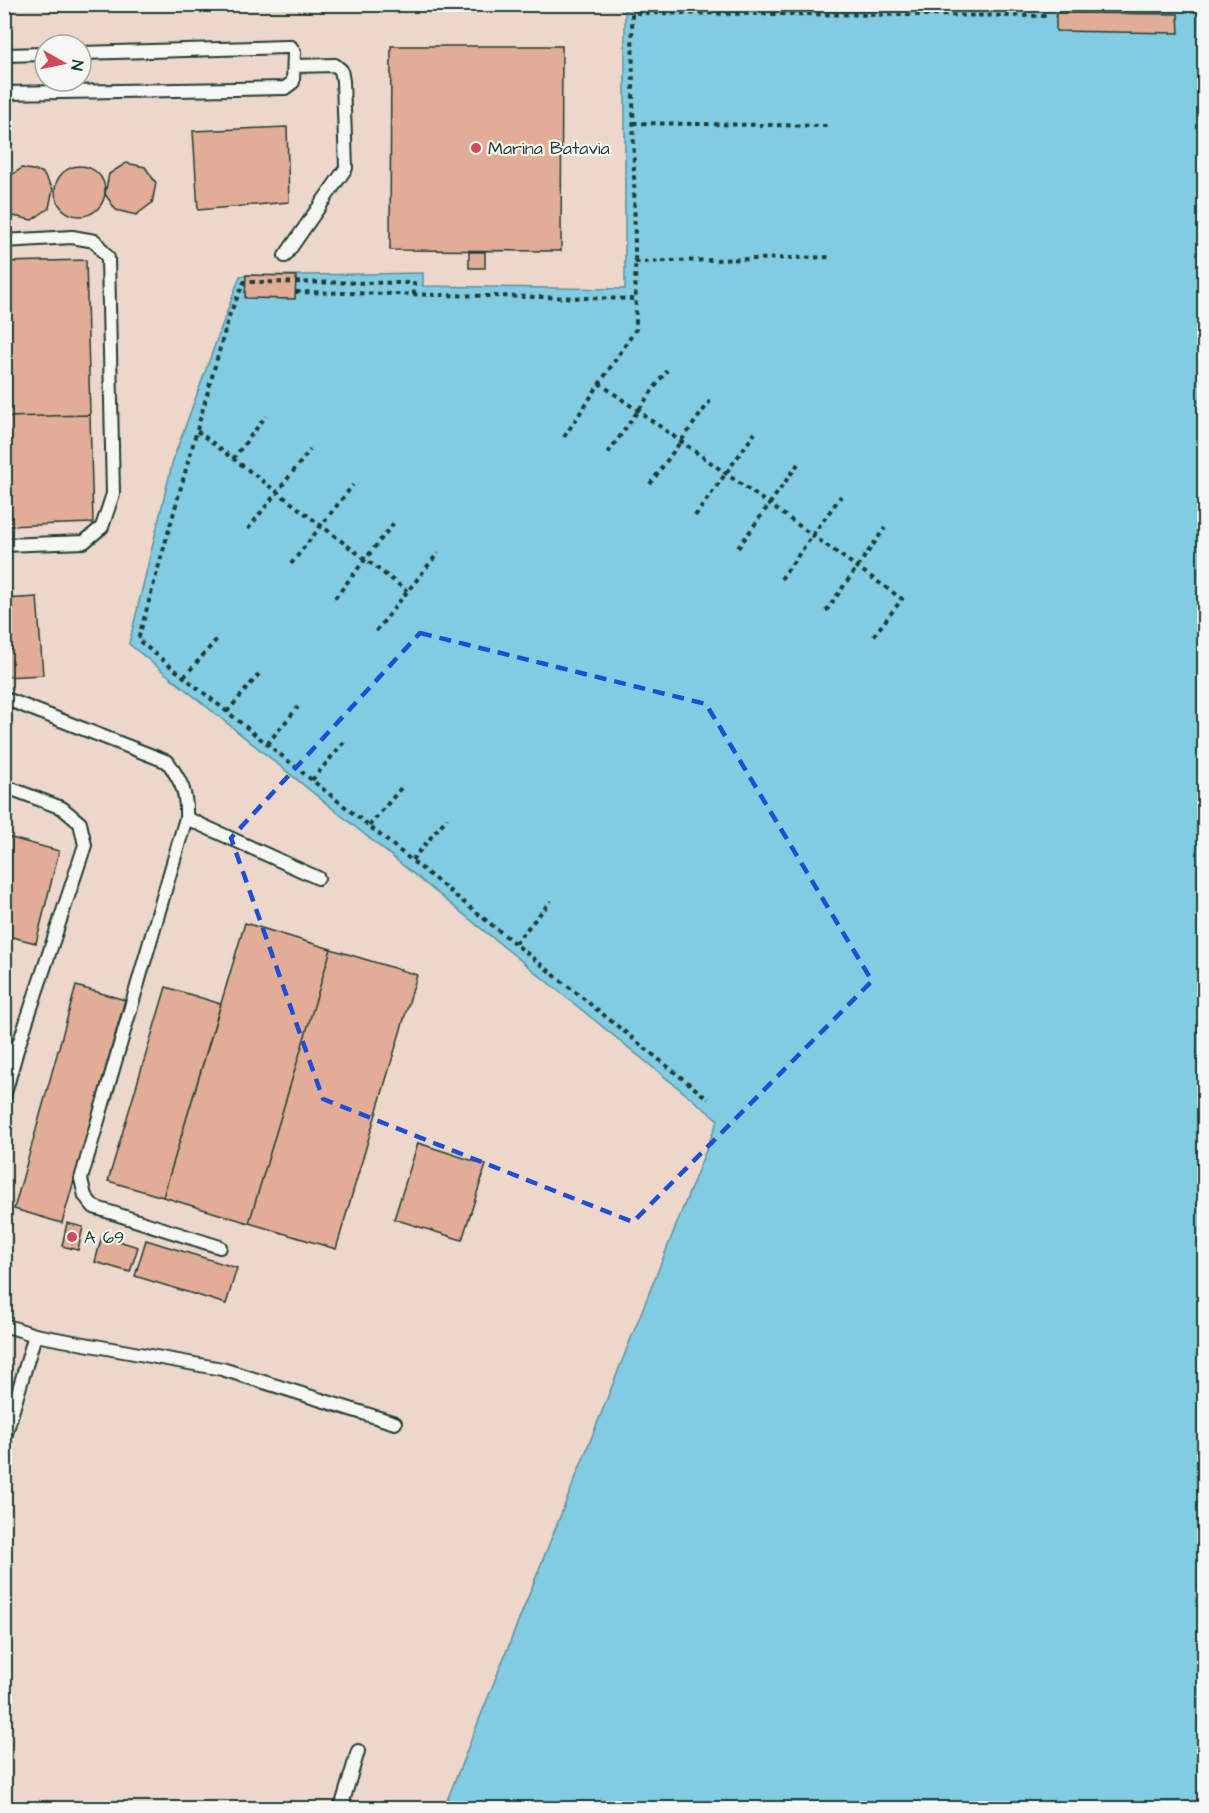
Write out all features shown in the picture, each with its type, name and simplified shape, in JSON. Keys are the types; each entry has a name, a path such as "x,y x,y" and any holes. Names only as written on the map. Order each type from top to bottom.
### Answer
{"lane":[{"path":"4,93 285,88 293,82 294,52 291,47 286,46 93,53"},
{"path":"4,55 33,54"},
{"path":"285,256 346,168 341,70 335,65 294,66"},
{"path":"4,241 72,237 95,241 108,258 113,494 102,527 84,542 4,545"},
{"path":"4,698 168,762 181,780 187,800 186,818 81,1179 85,1196 94,1207 220,1247"},
{"path":"4,786 62,808 80,823 85,845 11,1048 4,1097"},
{"path":"186,818 318,878"},
{"path":"4,1325 35,1335 222,1368 395,1423"},
{"path":"4,1440 35,1335"},
{"path":"341,1809 358,1751"}],"path":[{"path":"564,437 636,329 632,12 1050,16"},
{"path":"633,123 830,126"},
{"path":"635,262 831,257"},
{"path":"414,295 414,283 244,282 229,316 138,640 708,1099"},
{"path":"296,292 635,299"},
{"path":"608,453 667,369"},
{"path":"599,383 902,599 873,638"},
{"path":"650,484 710,401"},
{"path":"233,459 266,416"},
{"path":"197,431 407,591"},
{"path":"695,516 755,433"},
{"path":"248,529 310,450"},
{"path":"738,548 798,465"},
{"path":"291,564 353,485"},
{"path":"781,579 841,496"},
{"path":"335,598 396,519"},
{"path":"826,611 885,528"},
{"path":"376,631 438,552"},
{"path":"184,677 217,639"},
{"path":"227,712 259,674"},
{"path":"267,744 298,707"},
{"path":"312,780 344,741"},
{"path":"369,826 401,788"},
{"path":"412,860 447,818"},
{"path":"515,944 551,901"}],"highlighted area":[{"path":"420,633 706,704 872,981 633,1222 323,1099 231,838"}],"shaded area":[{"path":"997,4 997,7 784,5"},
{"path":"5,5 625,5 626,289 422,286 423,274 240,276 173,460 129,643 718,1120 444,1808 5,1808"}],"water":[{"path":"997,4 1204,5 1204,1808 444,1808 718,1120 129,644 173,460 240,276 423,273 423,286 625,289 625,5 997,7"}],"building":[{"path":"1056,13 1178,14 1179,33 1056,31"},
{"name":"Marina Batavia","path":"391,46 562,46 561,251 390,250"},
{"path":"287,127 289,202 198,210 193,131"},
{"path":"126,163 145,167 156,183 152,203 136,215 116,210 105,194 109,174"},
{"path":"80,166 98,173 105,191 98,209 80,216 62,209 55,191 62,173"},
{"path":"22,168 42,172 53,189 49,208 32,220 13,216 4,206 6,179"},
{"path":"469,252 485,252 485,268 469,268"},
{"path":"86,260 90,415 4,417 4,262"},
{"path":"246,275 296,276 295,299 245,298"},
{"path":"90,415 93,523 4,526 4,417"},
{"path":"37,597 43,675 4,677 4,599"},
{"path":"4,836 59,851 36,943 4,935"},
{"path":"245,923 331,949 249,1223 163,1197"},
{"path":"331,949 417,975 336,1249 249,1223"},
{"path":"76,986 125,1000 62,1223 14,1209"},
{"path":"166,987 221,1004 163,1197 108,1181"},
{"path":"418,1143 486,1165 462,1240 394,1219"},
{"name":"A 69","path":"67,1223 83,1227 78,1250 62,1246"},
{"path":"102,1236 138,1247 130,1272 95,1262"},
{"path":"146,1240 237,1268 226,1304 135,1276"}],"place":[{"name":"Marina Batavia","path":"476,148"},
{"name":"A 69","path":"72,1237"}]}
